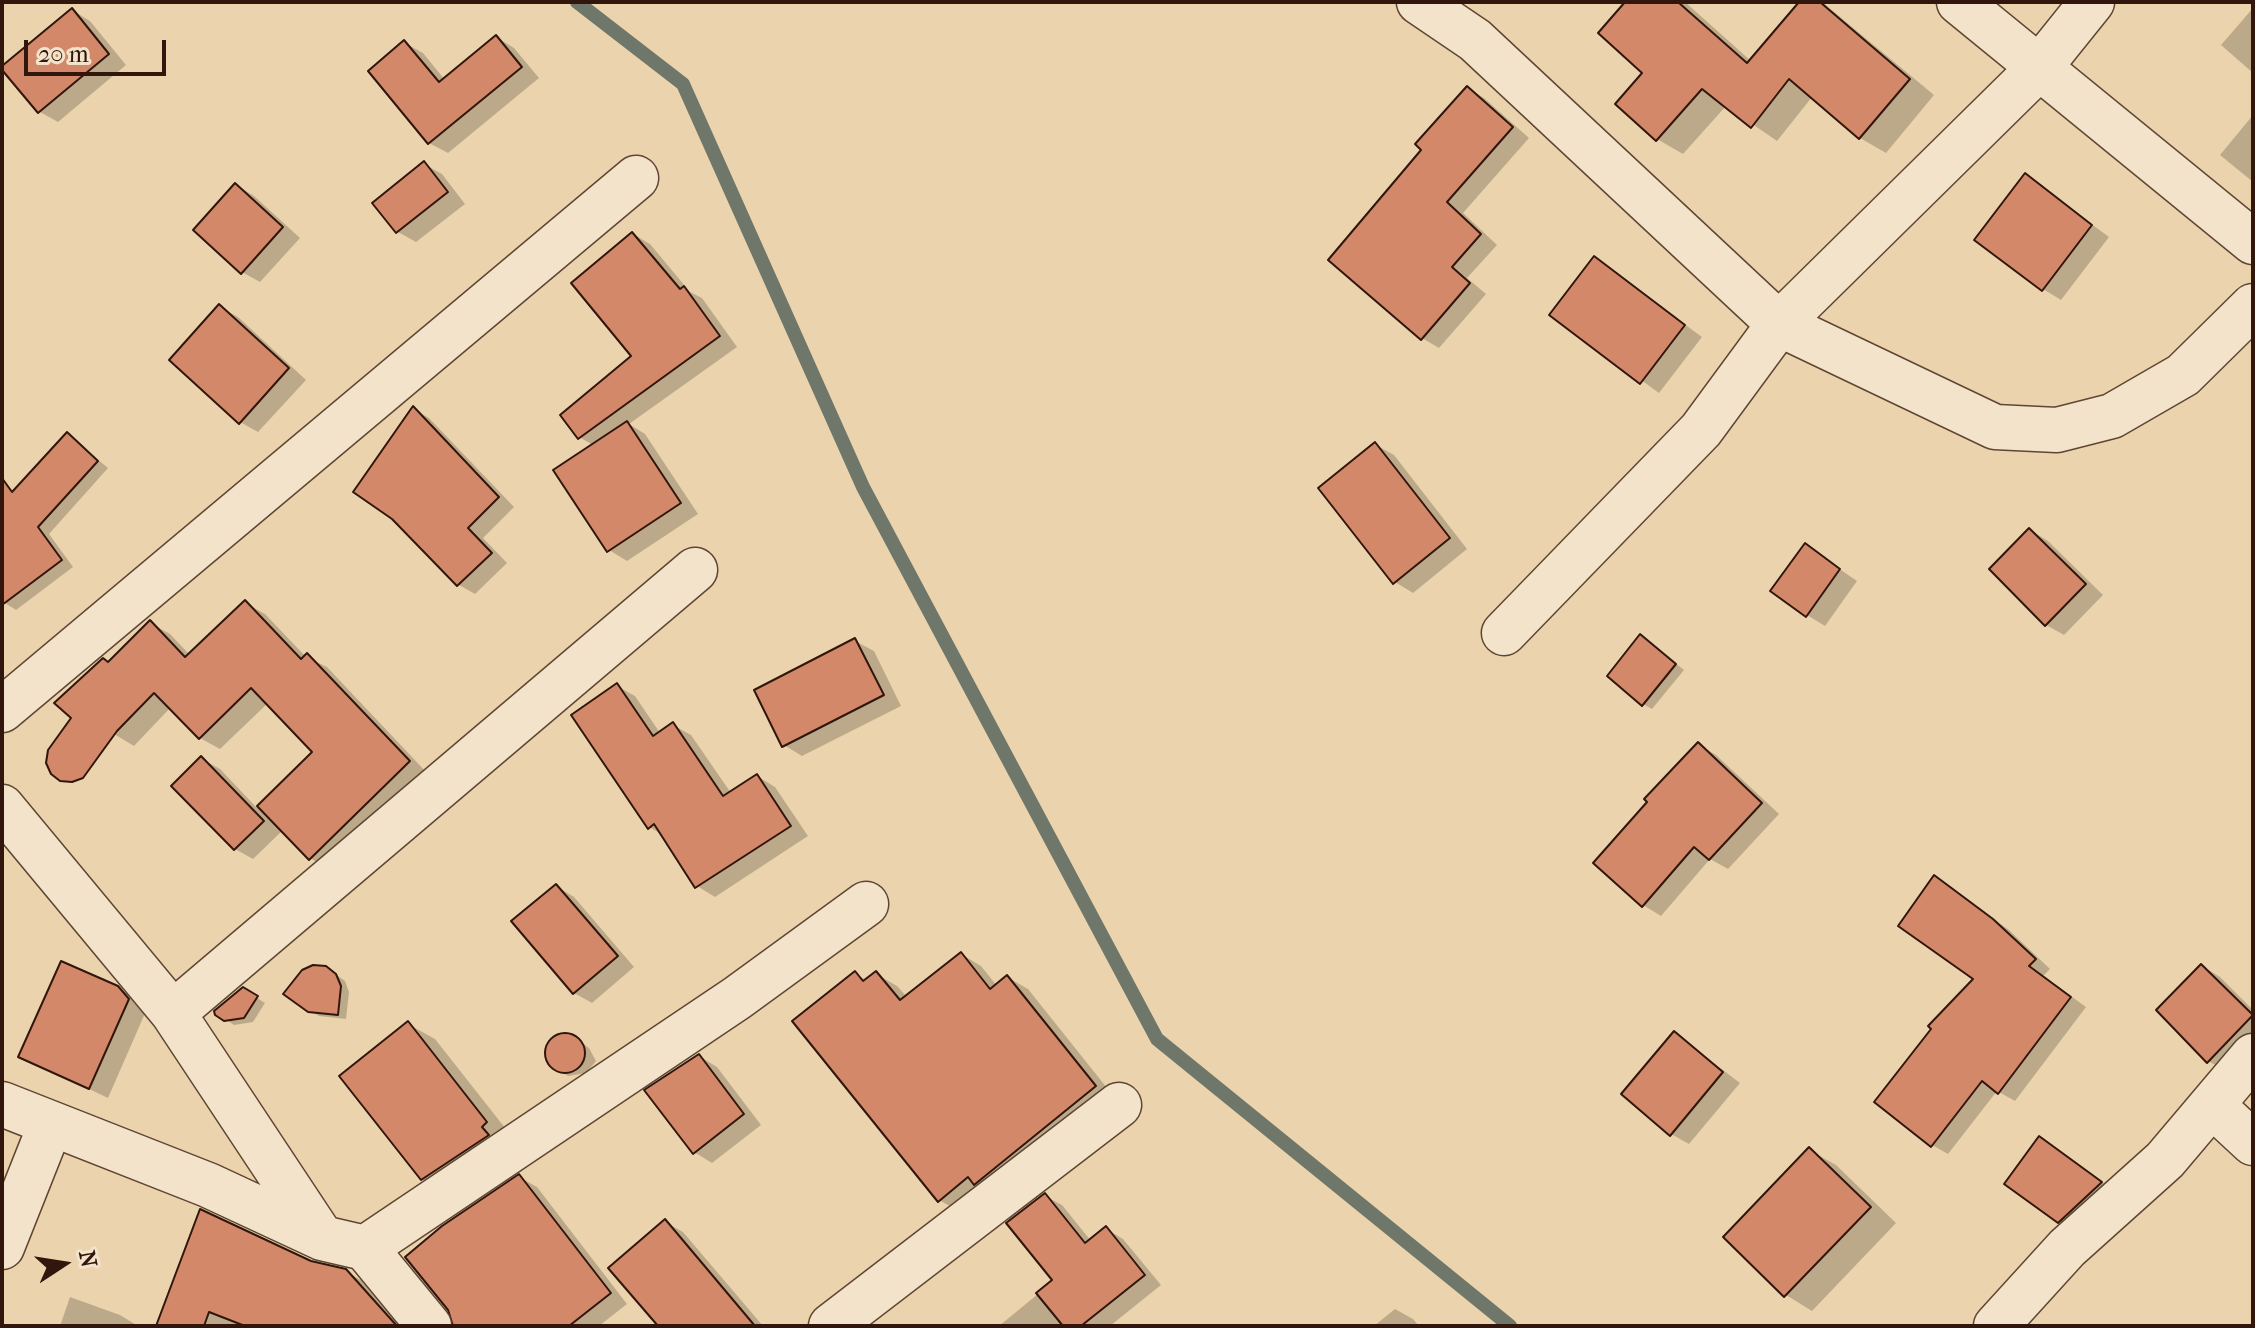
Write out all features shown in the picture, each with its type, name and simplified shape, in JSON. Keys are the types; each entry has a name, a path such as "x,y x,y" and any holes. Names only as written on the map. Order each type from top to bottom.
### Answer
{"street":[{"path":"1419,2 1475,40 1779,324 1995,427 2057,430 2112,416 2183,375 2253,306"},
{"path":"1959,2 2253,242"},
{"path":"1504,633 1701,430 1779,324 2039,68 2092,2"},
{"path":"2,710 636,178"},
{"path":"173,1013 695,570"},
{"path":"2,807 173,1013 322,1238"},
{"path":"365,1248 737,998 866,904"},
{"path":"1996,1326 2067,1248 2165,1160 2253,1056"},
{"path":"2,1104 50,1126 208,1185 322,1238 365,1248 429,1326"},
{"path":"831,1326 1119,1105"},
{"path":"2213,1106 2253,1143"},
{"path":"2,1247 50,1126"}],"building":[{"path":"1625,2 1678,2 1747,63 1799,2 1820,2 1910,79 1859,139 1789,79 1751,128 1702,89 1656,141 1615,104 1642,73 1598,33"},
{"path":"72,8 109,54 38,113 2,70 2,66"},
{"path":"496,35 522,67 428,144 368,71 404,40 439,82"},
{"path":"1467,86 1513,127 1447,202 1481,234 1452,267 1470,283 1421,340 1328,260 1421,150 1415,144"},
{"path":"424,161 448,192 396,233 372,203"},
{"path":"2025,173 2092,225 2042,291 1974,240"},
{"path":"235,183 283,227 241,274 193,230"},
{"path":"632,232 680,289 684,286 720,336 578,439 560,415 631,356 571,283"},
{"path":"1594,256 1685,325 1640,384 1549,315"},
{"path":"219,304 289,368 239,424 169,360"},
{"path":"413,406 499,497 468,528 492,553 457,586 392,519 353,492"},
{"path":"627,421 681,503 607,552 553,470"},
{"path":"67,432 98,461 38,527 62,560 2,605 2,478 12,492"},
{"path":"1375,442 1450,538 1393,584 1318,488"},
{"path":"2029,528 2086,584 2045,626 1989,569"},
{"path":"1805,543 1840,569 1806,617 1770,591"},
{"path":"245,600 301,659 307,653 410,761 309,860 257,806 312,752 251,688 199,739 154,693 117,731 83,778 72,782 60,781 51,774 46,763 48,750 71,718 54,703 103,658 108,662 150,620 185,657"},
{"path":"1640,634 1676,664 1642,706 1607,676"},
{"path":"855,638 884,695 782,747 754,690"},
{"path":"617,683 653,736 673,722 723,796 757,774 791,826 695,888 654,824 648,829 571,715"},
{"path":"1698,742 1762,803 1709,860 1694,847 1642,907 1593,863 1647,802 1644,799"},
{"path":"201,756 264,821 234,850 171,786"},
{"path":"1934,875 1993,919 2036,959 2029,966 2071,997 1998,1094 1982,1081 1931,1147 1874,1102 1931,1029 1928,1026 1973,979 1898,926"},
{"path":"556,884 618,956 573,994 511,921"},
{"path":"961,952 990,989 1007,975 1096,1086 974,1185 968,1177 938,1202 792,1021 855,971 863,981 876,971 900,1000"},
{"path":"61,961 118,986 129,999 89,1089 18,1057"},
{"path":"2201,964 2253,1015 2207,1063 2156,1010"},
{"path":"313,965 326,966 336,974 341,986 338,1015 308,1012 283,994 302,970"},
{"path":"243,987 258,996 244,1018 224,1021 215,1015 214,1011"},
{"path":"408,1021 487,1122 482,1127 489,1135 421,1180 339,1076"},
{"path":"1674,1031 1723,1072 1670,1136 1621,1094"},
{"path":"565,1033 579,1039 585,1053 579,1067 565,1073 551,1067 545,1053 551,1039"},
{"path":"699,1054 744,1114 693,1154 644,1090"},
{"path":"2039,1136 2102,1182 2058,1223 2004,1184"},
{"path":"1809,1147 1871,1207 1784,1297 1723,1237"},
{"path":"519,1174 611,1293 569,1326 453,1326 448,1310 405,1257 442,1226"},
{"path":"1045,1193 1085,1243 1106,1226 1145,1275 1081,1326 1063,1326 1036,1293 1052,1280 1006,1223"},
{"path":"200,1209 311,1261 346,1269 397,1326 245,1326 209,1312 204,1326 156,1326"},
{"path":"665,1219 755,1326 658,1326 608,1268"}],"waterway":[{"path":"577,2 683,84 863,487 1157,1039 1510,1326"}]}
